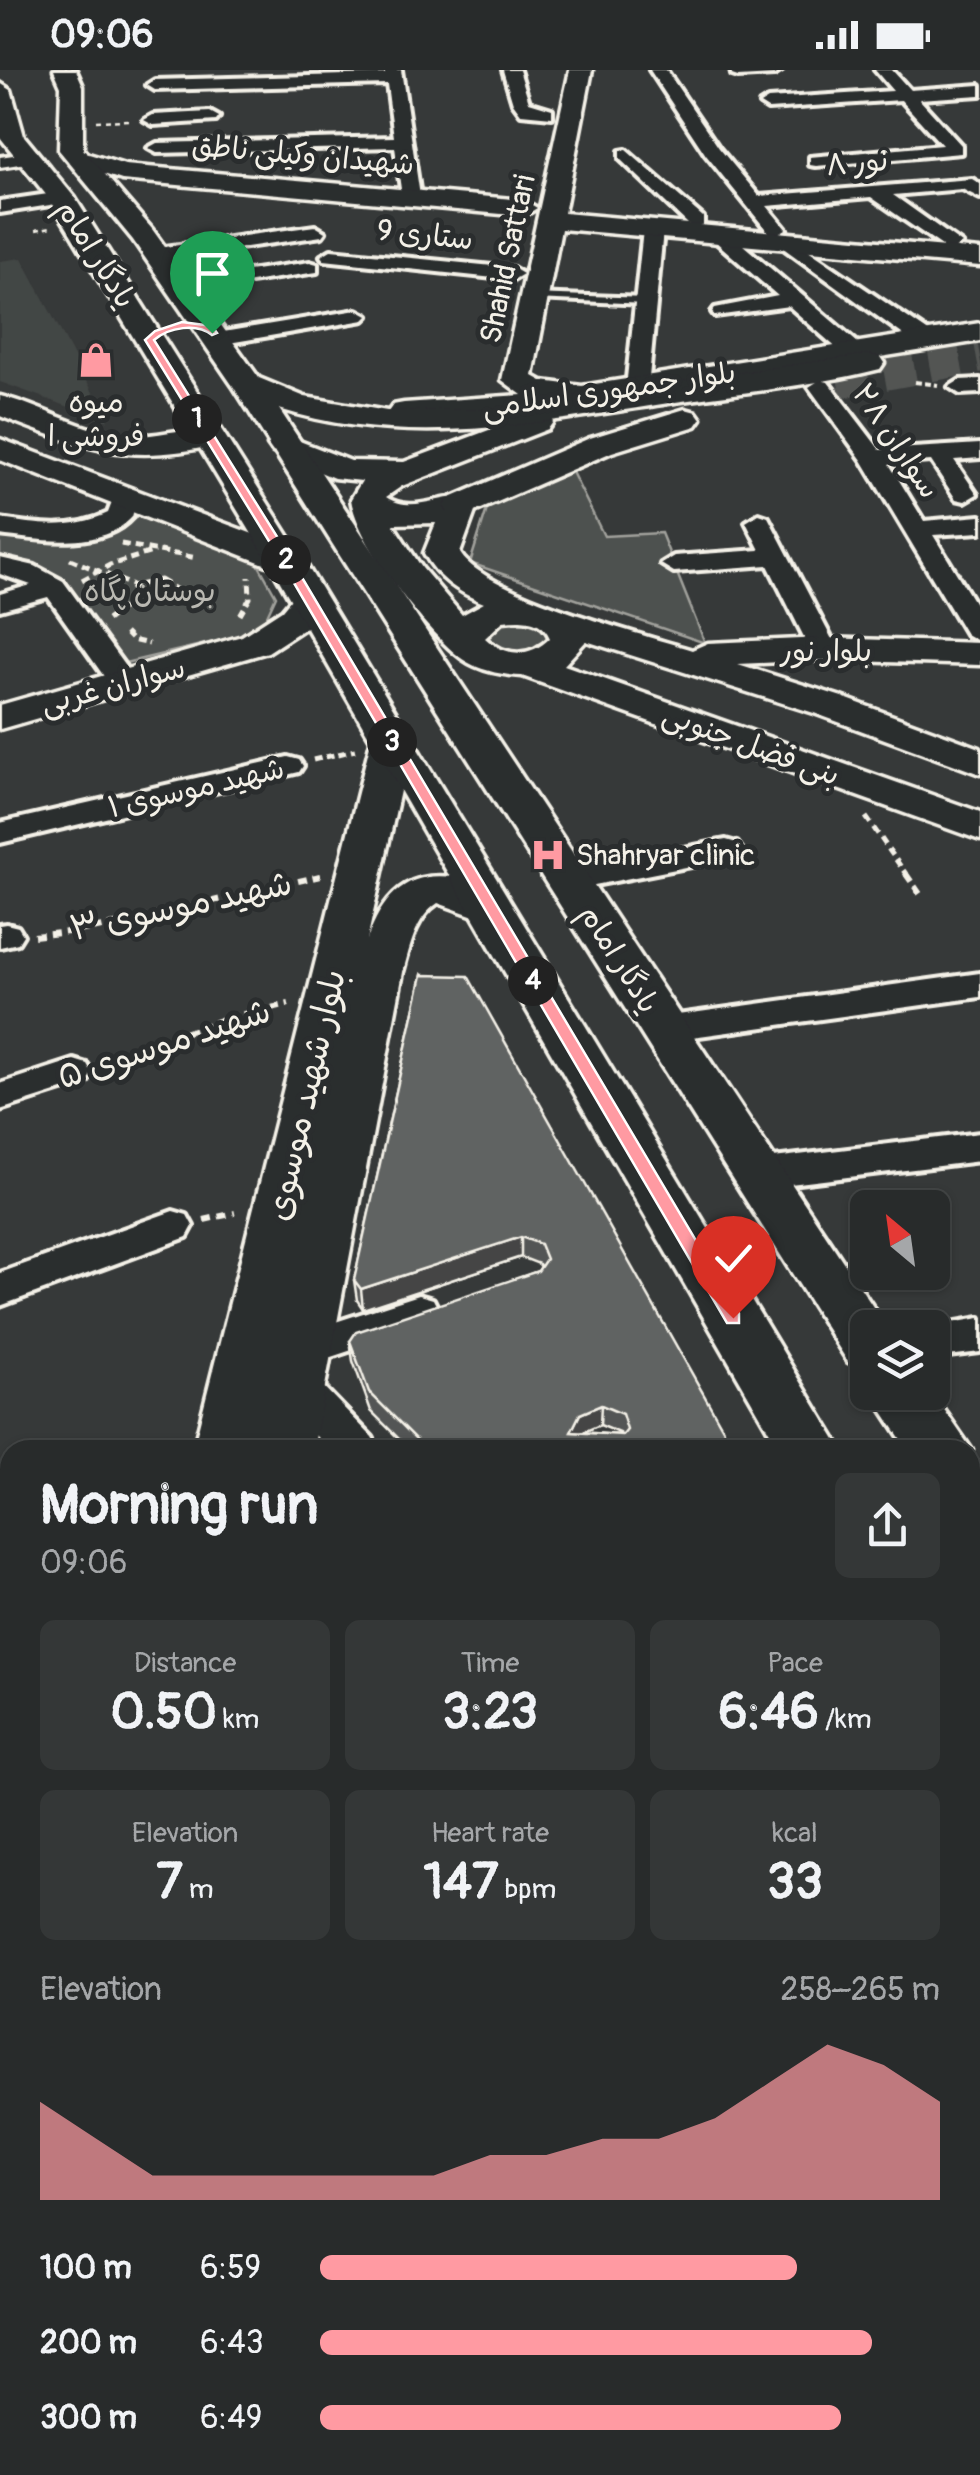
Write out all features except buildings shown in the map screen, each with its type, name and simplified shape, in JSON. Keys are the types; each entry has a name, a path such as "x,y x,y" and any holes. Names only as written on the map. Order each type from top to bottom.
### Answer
{"main road":[{"path":"64,70 72,86 74,140"},
{"name":"Shahid Sattari","path":"503,383 513,274 537,213 558,113 556,70"},
{"name":"Shahid Sattari","path":"558,113 581,70"},
{"name":"یادگار امام","path":"7,133 62,198 208,437 267,567 309,600 807,1438"},
{"name":"شهیدان وکیلی ناطق","path":"74,140 104,169 411,196 474,208"},
{"name":"یادگار امام","path":"74,140 244,380 850,1318"},
{"name":"شهیدان وکیلی ناطق","path":"124,210 127,202 142,193 193,186 537,213 696,221 782,236 980,258"},
{"name":"شهیدان وکیلی ناطق","path":"537,213 722,237 782,236 966,246"},
{"name":"Shahid Sattari","path":"503,383 535,296 537,213"},
{"path":"126,302 144,313 170,310 182,300 168,270"},
{"path":"149,340 158,332 182,325 213,333"},
{"name":"بلوار جمهوری اسلامی","path":"244,380 356,410 434,412 589,400 637,388 870,367 928,342 980,332"},
{"path":"388,484 381,510 410,516 431,515 601,445 716,411 829,385 870,367"},
{"path":"244,380 302,408 362,420 460,421 589,400 870,367"},
{"path":"929,380 973,381"},
{"name":"Shahid Sattari","path":"434,412 503,383 589,400"},
{"path":"284,444 388,484 589,400"},
{"path":"0,406 106,445 132,449 208,437"},
{"path":"0,449 124,497 267,567"},
{"path":"388,484 372,518 426,600 471,648"},
{"path":"460,506 445,542 443,559 468,581 567,628 565,647 555,655 519,663 471,700 474,732"},
{"path":"228,640 274,633 295,618 309,600"},
{"path":"471,648 468,629 486,614 500,610 546,615"},
{"name":"بنی فضل جنوبی","path":"546,615 828,706 980,762"},
{"path":"228,640 340,655"},
{"name":"سواران غربی","path":"0,717 123,683 228,640"},
{"name":"بنی فضل جنوبی","path":"471,648 492,660 519,663 980,827"},
{"name":"بلوار نور","path":"673,655 980,654"},
{"name":"بلوار نور","path":"823,656 980,675"},
{"name":"بلوار نور","path":"823,656 822,676 811,684 814,694 828,706"},
{"name":"بلوار شهید موسوی","path":"225,1440 391,741"},
{"name":"بلوار شهید موسوی","path":"285,1440 380,972 398,912 408,900 426,892 446,890 465,891 488,906"},
{"path":"902,1410 911,1440"},
{"path":"911,1410 934,1440"}],"street":[{"path":"511,70 527,110 558,113"},
{"path":"658,70 712,151 782,236 928,342"},
{"path":"738,72 774,70"},
{"path":"816,161 955,149 928,129 883,70"},
{"path":"150,174 157,148 153,120 157,78 394,75 411,196"},
{"path":"768,104 980,90"},
{"path":"153,120 210,117"},
{"path":"928,129 966,126"},
{"path":"157,148 402,142"},
{"path":"626,155 696,221"},
{"path":"966,186 938,172 980,169"},
{"name":"نور ۸","path":"754,202 966,186"},
{"path":"876,192 966,246"},
{"path":"0,207 62,198"},
{"path":"637,388 654,230"},
{"path":"168,270 315,232"},
{"path":"722,237 870,367"},
{"name":"ستاری 9","path":"331,256 513,274"},
{"path":"168,270 310,268"},
{"path":"722,312 795,299"},
{"path":"213,333 357,316"},
{"name":"سواران ۲۸","path":"829,385 917,528 972,608 980,634"},
{"path":"873,458 980,451"},
{"path":"938,454 964,494"},
{"path":"0,526 66,545 119,518 124,497"},
{"path":"760,522 823,656"},
{"path":"917,528 980,524"},
{"path":"674,564 778,557"},
{"path":"0,566 26,572 54,587 123,683"},
{"path":"0,602 54,587"},
{"name":"شهید موسوی ۱","path":"0,833 288,766"},
{"path":"569,880 726,850"},
{"path":"663,1029 980,985"},
{"name":"شهید موسوی ۵","path":"0,1097 74,1073"},
{"path":"758,1174 980,1147"},
{"path":"0,1290 173,1226"},
{"path":"350,1440 300,1367 449,1301"},
{"path":"950,1338 980,1335"}],"lane":[{"path":"535,296 646,301"}],"path":[{"path":"74,140 153,120"},
{"path":"66,545 155,551 202,559"},
{"path":"66,545 100,570 134,586 160,580 177,590 172,598 145,604 129,593 134,586"},
{"path":"82,590 76,583 100,570 155,551"},
{"path":"228,640 267,567"},
{"path":"100,608 111,619"},
{"path":"124,632 132,640 154,644"},
{"name":"شهید موسوی ۱","path":"288,766 391,741"},
{"path":"837,776 920,894"},
{"name":"شهید موسوی ۳","path":"3,936 93,929 360,867"},
{"name":"شهید موسوی ۵","path":"74,1073 226,1018 330,996"},
{"path":"173,1226 281,1204"}],"shaded area":[{"path":"22,258 108,421 0,382 0,261"}],"green space":[{"path":"570,468 604,536 661,533 705,643 470,563 488,506"},
{"name":"بوستان پگاه","path":"139,516 257,562 276,596 260,631 125,663 62,582 0,559 0,532 57,539 86,538"},
{"path":"510,613 557,626 543,654 491,653 479,626"}],"tunnel":[{"path":"838,383 980,357"}],"place":[{"name":"میوه فروشی ا","path":"96,360"},
{"name":"Shahryar clinic","path":"548,855"}],"route":[{"path":"212,333 196,324 182,325 158,332 149,340 286,559 733,1318"}]}
